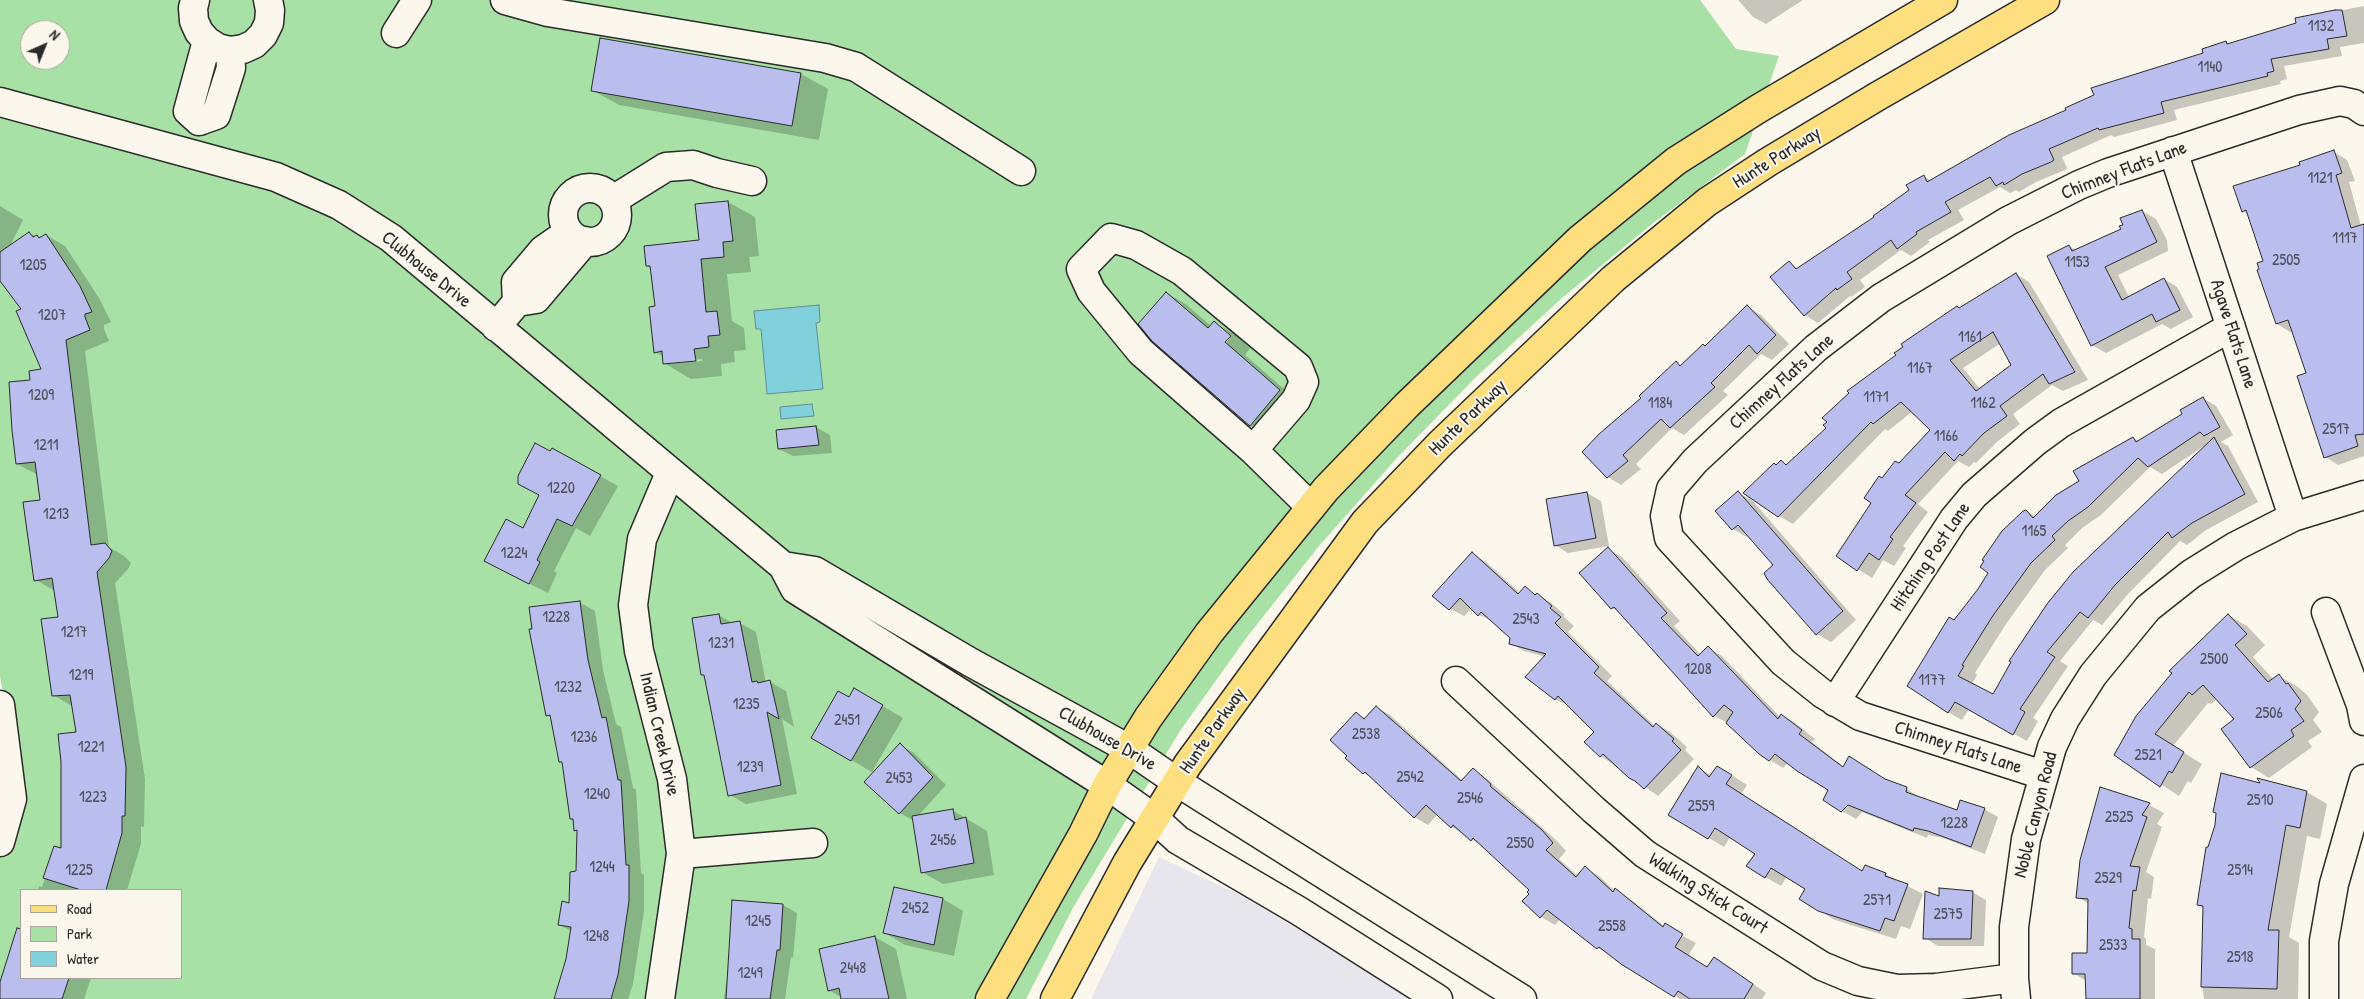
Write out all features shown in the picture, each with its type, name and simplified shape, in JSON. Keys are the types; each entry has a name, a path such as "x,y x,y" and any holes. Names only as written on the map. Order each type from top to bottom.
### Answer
{"main road":[{"path":"990,999 1083,834 1106,785 1148,718 1209,633 1326,489 1408,405 1580,239 1676,161 1758,109 1943,0"},
{"name":"Hunte Parkway","path":"1055,999 1127,863 1177,782 1365,522 1486,399 1613,279 1707,202 1768,162 2045,0"}],"street":[{"path":"190,153 199,121 216,115 231,68 218,46 198,32 194,20 195,0"},
{"path":"218,46 242,49 254,44 263,35 269,23 270,10 268,0"},
{"path":"396,33 417,0"},
{"path":"505,0 548,12 825,58 856,67 1021,170"},
{"name":"Clubhouse Drive","path":"0,102 276,177 339,205 391,238 783,566 795,589 1106,785 1155,820 1178,840 1298,911 1438,999"},
{"name":"Chimney Flats Lane","path":"2043,775 1860,716 1835,702 1783,662 1669,538 1665,516 1671,489 1695,460 1816,348 1881,298 2008,221 2064,192 2108,173 2299,110 2340,102 2354,104 2364,111"},
{"name":"Agave Flats Lane","path":"2173,151 2293,517"},
{"path":"612,200 666,167 693,165 752,181"},
{"path":"592,188 600,190 612,200 617,216 610,232 603,238 577,237 563,214 565,205 576,192 592,188"},
{"path":"496,327 518,302 536,299 577,237"},
{"path":"1253,450 1296,400 1304,382 1298,367 1182,271 1136,245 1111,238 1080,269 1091,291 1141,352 1253,450 1311,507"},
{"name":"Hitching Post Lane","path":"1835,702 1954,519 1974,495 2035,442 2061,423 2231,327"},
{"name":"Indian Creek Drive","path":"660,999 681,854 672,779 639,651 633,605 642,539 670,473"},
{"name":"Noble Canyon Road","path":"2015,988 2014,926 2026,839 2043,775 2065,719 2092,675 2148,608 2191,574 2228,550 2293,517 2364,495"},
{"name":"Clubhouse Drive","path":"783,566 815,571 970,662 1129,749 1177,782 1522,999"},
{"path":"2326,612 2361,705 2364,721"},
{"name":"Walking Stick Court","path":"1456,681 1594,810 1645,854 1822,966 1858,981 1897,989 2015,988"},
{"path":"0,704 12,799 0,842"},
{"path":"2324,999 2324,940 2334,884 2364,779"},
{"path":"681,854 812,843"}],"shaded area":[{"path":"1159,857 1242,896 1416,999 1091,999"}],"green space":[{"path":"0,0 1700,0 1736,49 1779,56 1745,154 1652,224 1562,298 1477,376 1396,459 1319,546 1247,637 1180,731 1074,906 1026,999 0,999 0,857 6,842 13,764 0,675"}],"water":[{"path":"819,305 820,322 816,323 823,389 767,394 761,329 756,329 754,311"},
{"path":"812,404 814,416 781,419 780,407"}],"building":[{"path":"2342,10 2347,36 2327,39 2329,49 2271,59 2274,71 2267,73 2268,76 2161,102 2164,113 2099,130 2098,128 2049,149 2054,160 2022,174 2004,185 2003,182 1996,186 1990,177 1945,202 1951,212 1916,232 1917,234 1897,249 1891,240 1847,272 1852,279 1837,290 1836,288 1804,316 1770,277 1789,261 1796,269 1874,217 1909,190 1906,185 1924,175 1927,182 2009,135 2066,110 2065,108 2094,95 2091,88 2203,53 2202,49 2226,41 2227,44 2296,23 2295,18"},
{"path":"600,38 801,73 792,126 591,91"},
{"path":"2334,150 2342,173 2336,175 2351,228 2364,224 2364,434 2355,435 2358,446 2324,458 2297,376 2306,373 2288,320 2276,324 2257,270 2259,269 2257,263 2263,261 2246,210 2242,212 2233,186 2300,165 2299,162"},
{"path":"728,201 733,241 723,242 724,257 701,259 706,312 717,311 720,335 708,336 709,347 694,349 696,361 663,364 662,351 654,353 649,307 655,306 650,266 646,266 644,246 699,240 695,204"},
{"path":"2142,210 2157,242 2105,267 2122,300 2164,278 2180,310 2156,322 2152,314 2091,346 2047,256 2069,245 2072,251 2121,229 2119,226 2123,225 2120,218"},
{"path":"29,232 33,237 37,235 39,238 46,234 80,286 92,312 85,314 90,330 66,340 91,545 105,543 112,551 109,558 97,572 126,767 125,816 122,816 122,833 106,889 78,889 43,878 54,846 61,848 61,762 58,734 76,732 70,695 52,696 41,619 58,617 52,578 34,581 23,502 40,500 35,462 16,464 12,430 9,382 30,380 29,371 41,369 16,311 21,309 0,281 0,252"},
{"path":"2016,273 2075,372 2049,384 2043,374 2000,406 2007,416 1984,433 1962,456 1960,454 1954,461 1945,452 1905,495 1916,503 1890,537 1893,539 1879,560 1869,553 1857,571 1836,556 1871,503 1864,498 1879,476 1882,478 1895,461 1899,463 1930,430 1901,402 1873,424 1871,422 1778,517 1743,493 1774,463 1776,465 1781,460 1786,465 1826,428 1823,425 1827,422 1822,418 1849,393 1847,391 1896,355 1894,353 1903,347 1901,344 1957,306 1959,308","holes":["1993,332 2011,365 1976,391 1950,360"]},
{"path":"1166,292 1208,328 1214,321 1231,336 1225,342 1280,390 1250,426 1152,341 1138,324"},
{"path":"1747,305 1776,335 1757,354 1749,345 1711,383 1715,387 1670,428 1661,419 1623,455 1628,461 1607,478 1582,452 1599,434 1641,398 1639,396 1676,361 1680,366 1703,344 1705,346"},
{"path":"2203,397 2220,427 2204,436 2200,432 2148,467 2138,458 2088,507 2068,521 2052,536 2055,540 2031,563 1992,617 1962,665 1964,666 1958,676 1993,694 2011,662 2009,661 2047,604 2073,572 2214,437 2245,494 2192,523 2172,538 2168,532 2115,585 2088,618 2080,612 2047,652 2055,657 2020,709 2025,712 2013,735 1955,702 1948,713 1907,686 1949,617 1954,620 1988,573 1980,567 1984,561 1982,560 2002,531 2023,511 2026,510 2033,518 2056,495 2079,481 2073,471 2133,437 2136,442 2182,414 2180,410"},
{"path":"816,426 819,445 778,449 776,430"},
{"path":"535,443 550,451 552,448 601,475 572,526 557,519 537,560 540,562 529,584 484,561 506,519 523,528 539,495 518,484 518,476"},
{"path":"1738,491 1843,611 1816,635 1767,579 1764,573 1773,565 1738,525 1732,530 1715,511"},
{"path":"1587,492 1596,538 1554,546 1546,499"},
{"path":"1608,547 1667,613 1661,618 1698,656 1708,646 1778,719 1781,714 1802,730 1799,734 1843,767 1849,756 1885,779 1907,787 1906,792 1957,810 1960,800 1985,808 1971,847 1928,831 1914,828 1913,831 1848,805 1841,812 1823,800 1828,790 1797,771 1775,754 1769,761 1759,754 1726,723 1733,712 1724,705 1713,717 1614,607 1611,609 1579,573"},
{"path":"1472,552 1518,594 1525,586 1535,595 1537,593 1552,606 1550,608 1561,617 1555,623 1599,667 1594,673 1653,727 1656,723 1674,739 1672,741 1681,750 1644,789 1603,754 1600,757 1584,742 1594,732 1558,696 1555,700 1525,677 1546,654 1509,644 1510,638 1481,612 1478,616 1460,598 1449,610 1432,596"},
{"path":"580,601 588,660 602,718 606,717 618,780 621,780 626,865 629,865 629,901 618,975 611,999 554,999 566,959 571,927 558,925 562,901 569,903 570,872 576,871 577,830 574,831 573,819 570,819 562,762 559,762 550,715 546,716 529,629 532,629 529,607"},
{"path":"719,614 721,624 740,621 752,682 757,681 758,683 770,680 779,719 767,712 781,785 728,796 704,675 701,675 692,618"},
{"path":"2228,614 2247,634 2235,645 2268,682 2279,674 2286,684 2288,683 2301,701 2295,709 2304,721 2291,730 2294,736 2250,768 2221,729 2234,719 2203,685 2192,695 2189,692 2155,734 2184,752 2172,773 2169,771 2160,787 2114,755 2136,716 2172,673 2169,671"},
{"path":"854,688 883,705 851,761 811,738 838,691 849,697"},
{"path":"1376,706 1461,781 1473,768 1491,784 1490,786 1542,830 1553,843 1546,850 1576,877 1585,866 1613,892 1615,888 1663,927 1665,923 1683,934 1675,947 1707,967 1714,957 1753,984 1744,999 1690,999 1678,991 1674,997 1621,964 1599,947 1597,949 1547,910 1540,918 1522,901 1529,894 1527,892 1529,890 1473,838 1471,841 1453,825 1451,828 1426,805 1414,818 1365,772 1363,774 1345,758 1347,756 1330,740 1356,712 1364,719"},
{"path":"900,743 933,777 899,814 864,782"},
{"path":"1698,766 1709,777 1717,766 1732,775 1726,784 1862,871 1865,865 1886,873 1885,876 1908,884 1894,921 1885,918 1880,931 1818,911 1799,899 1805,889 1771,868 1765,878 1746,866 1755,854 1715,828 1708,839 1668,815"},
{"path":"2221,773 2260,783 2257,778 2307,791 2300,828 2286,825 2268,930 2279,930 2277,989 2201,987 2203,906 2197,905 2206,847 2208,847 2215,825 2216,813 2213,812"},
{"path":"2100,787 2150,803 2142,815 2147,817 2130,866 2140,867 2136,891 2133,890 2129,928 2132,929 2132,939 2140,939 2140,999 2086,999 2085,974 2072,974 2072,953 2087,953 2088,899 2076,898 2080,860"},
{"path":"953,809 955,820 966,817 974,863 921,873 912,816"},
{"path":"894,887 943,898 934,945 883,933"},
{"path":"1939,888 1973,891 1971,939 1923,939 1925,891 1939,896"},
{"path":"732,900 783,904 780,950 777,950 770,999 726,999"},
{"path":"17,928 20,929 20,979 69,979 62,999 0,999 0,982"},
{"path":"875,936 889,999 841,999 839,988 828,991 819,949"}]}
